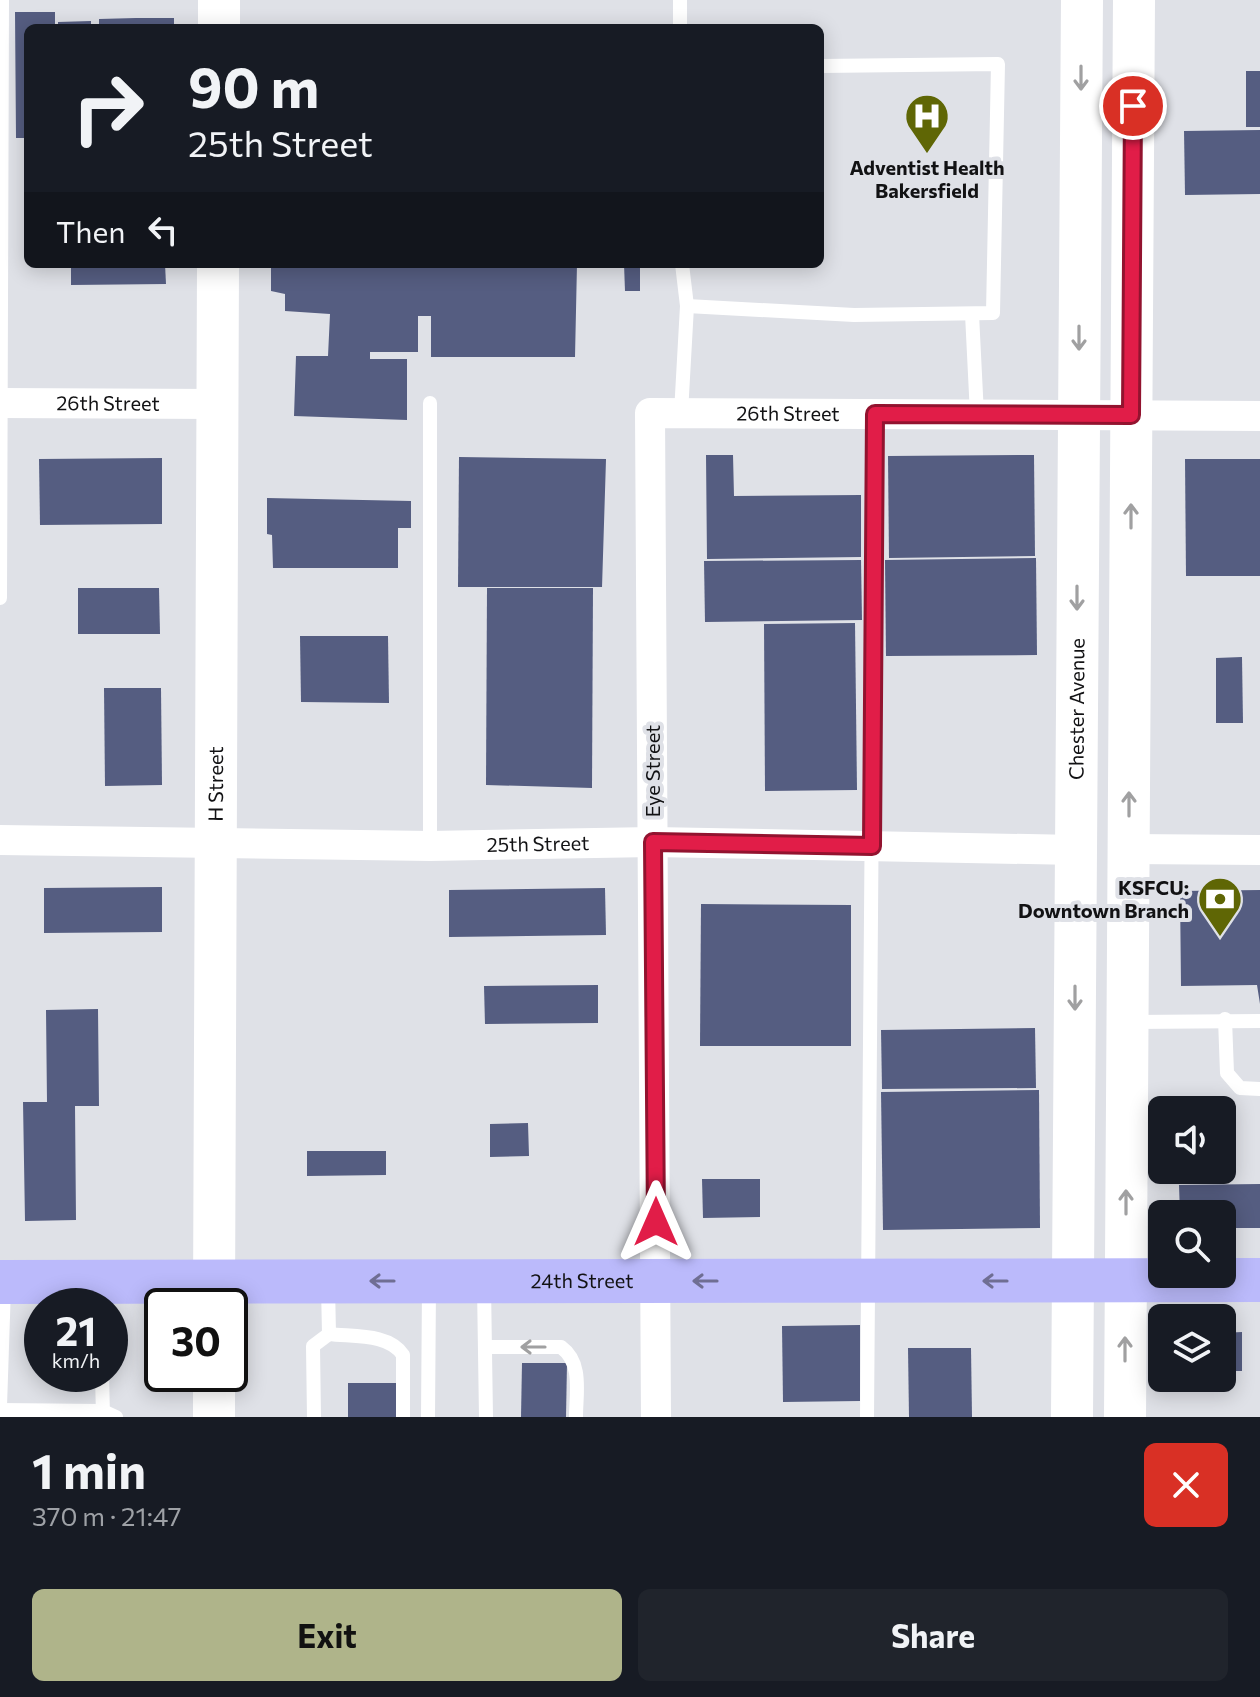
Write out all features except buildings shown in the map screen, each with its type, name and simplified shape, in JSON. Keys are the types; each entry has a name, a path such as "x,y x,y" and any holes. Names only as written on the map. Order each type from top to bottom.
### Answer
{"main road":[{"path":"219,0 219,24"},
{"name":"Chester Avenue","path":"1072,1417 1082,0"},
{"path":"1125,1417 1134,0"},
{"name":"H Street","path":"214,1288 218,268"},
{"path":"1076,850 1105,993 1127,1022"},
{"name":"24th Street","path":"248,1290 328,1282 1260,1280"},
{"name":"24th Street","path":"2,1282 144,1290"},
{"path":"214,1392 214,1417"}],"street":[{"name":"26th Street","path":"0,403 218,404"},
{"name":"26th Street","path":"650,413 1260,416"},
{"name":"Eye Street","path":"650,413 656,1417"},
{"name":"25th Street","path":"0,840 430,846 653,842 1076,850"},
{"path":"1129,849 1260,850"}],"lane":[{"path":"0,598 2,0"},
{"path":"680,0 680,24"},
{"path":"687,306 854,315 993,313 998,64 824,66"},
{"path":"681,413 687,306 682,268"},
{"path":"972,314 977,415"},
{"path":"430,403 430,846"},
{"path":"867,1417 875,414"},
{"path":"1225,1019 1227,1073 1240,1088 1260,1089"},
{"path":"1127,1022 1260,1021"},
{"path":"428,1417 429,1281"},
{"path":"484,1281 486,1417"},
{"path":"2,1282 0,1408 54,1414 107,1415 104,1392"},
{"path":"328,1282 329,1334"},
{"path":"314,1417 313,1346 329,1334 390,1341 399,1348 403,1355 403,1417"},
{"path":"485,1347 561,1347 569,1352 576,1363 576,1417"}],"place":[{"name":"Adventist Health Bakersfield","path":"927,155"},
{"name":"KSFCU: Downtown Branch","path":"1220,938"}],"route":[{"path":"656,1222 653,842 872,846 875,414 1131,415 1133,106"}]}
